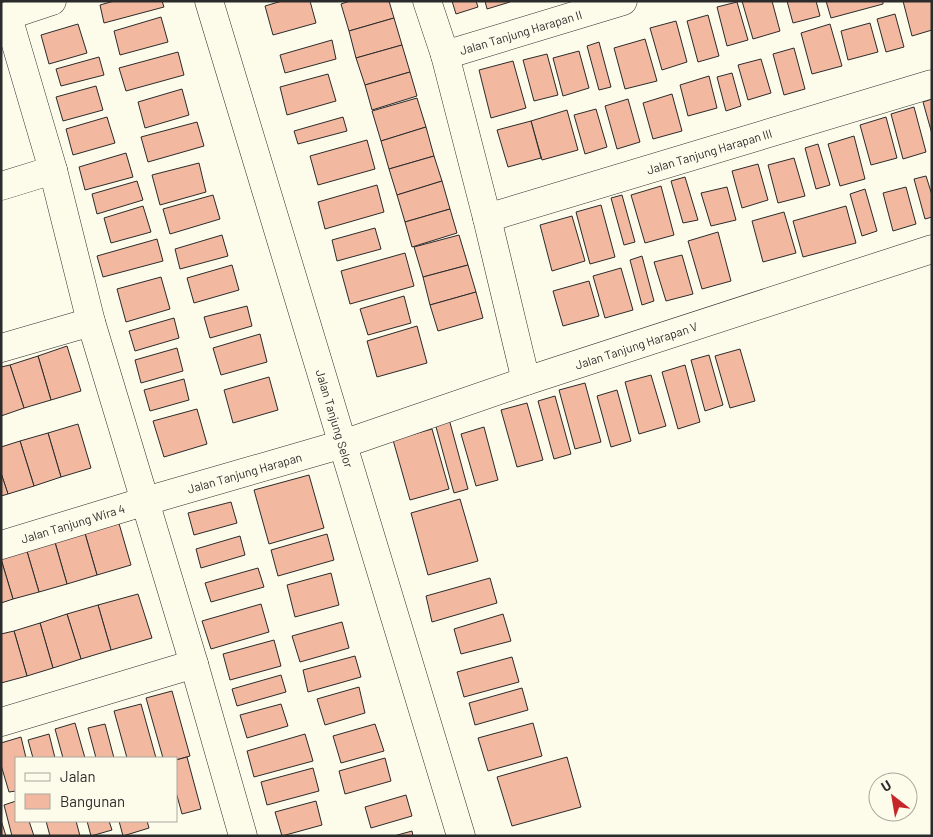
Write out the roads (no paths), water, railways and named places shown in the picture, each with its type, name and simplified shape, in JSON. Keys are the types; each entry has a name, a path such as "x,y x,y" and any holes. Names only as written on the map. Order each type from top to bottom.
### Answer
{"street":[{"path":"52,1 5,18 54,170 91,322 194,664 241,835"},
{"name":"Jalan Tanjung Selor","path":"209,1 462,836"},
{"path":"427,1 445,55 526,381"},
{"name":"Jalan Tanjung Harapan II","path":"445,55 623,1"},
{"name":"Jalan Tanjung Harapan III","path":"487,218 932,84"},
{"path":"1,186 54,170"},
{"name":"Jalan Tanjung Harapan V","path":"343,444 526,381 932,249"},
{"path":"1,348 91,322"},
{"name":"Jalan Tanjung Harapan","path":"146,501 343,444"},
{"name":"Jalan Tanjung Wira 4","path":"1,545 146,501"},
{"path":"1,722 194,664"}]}
